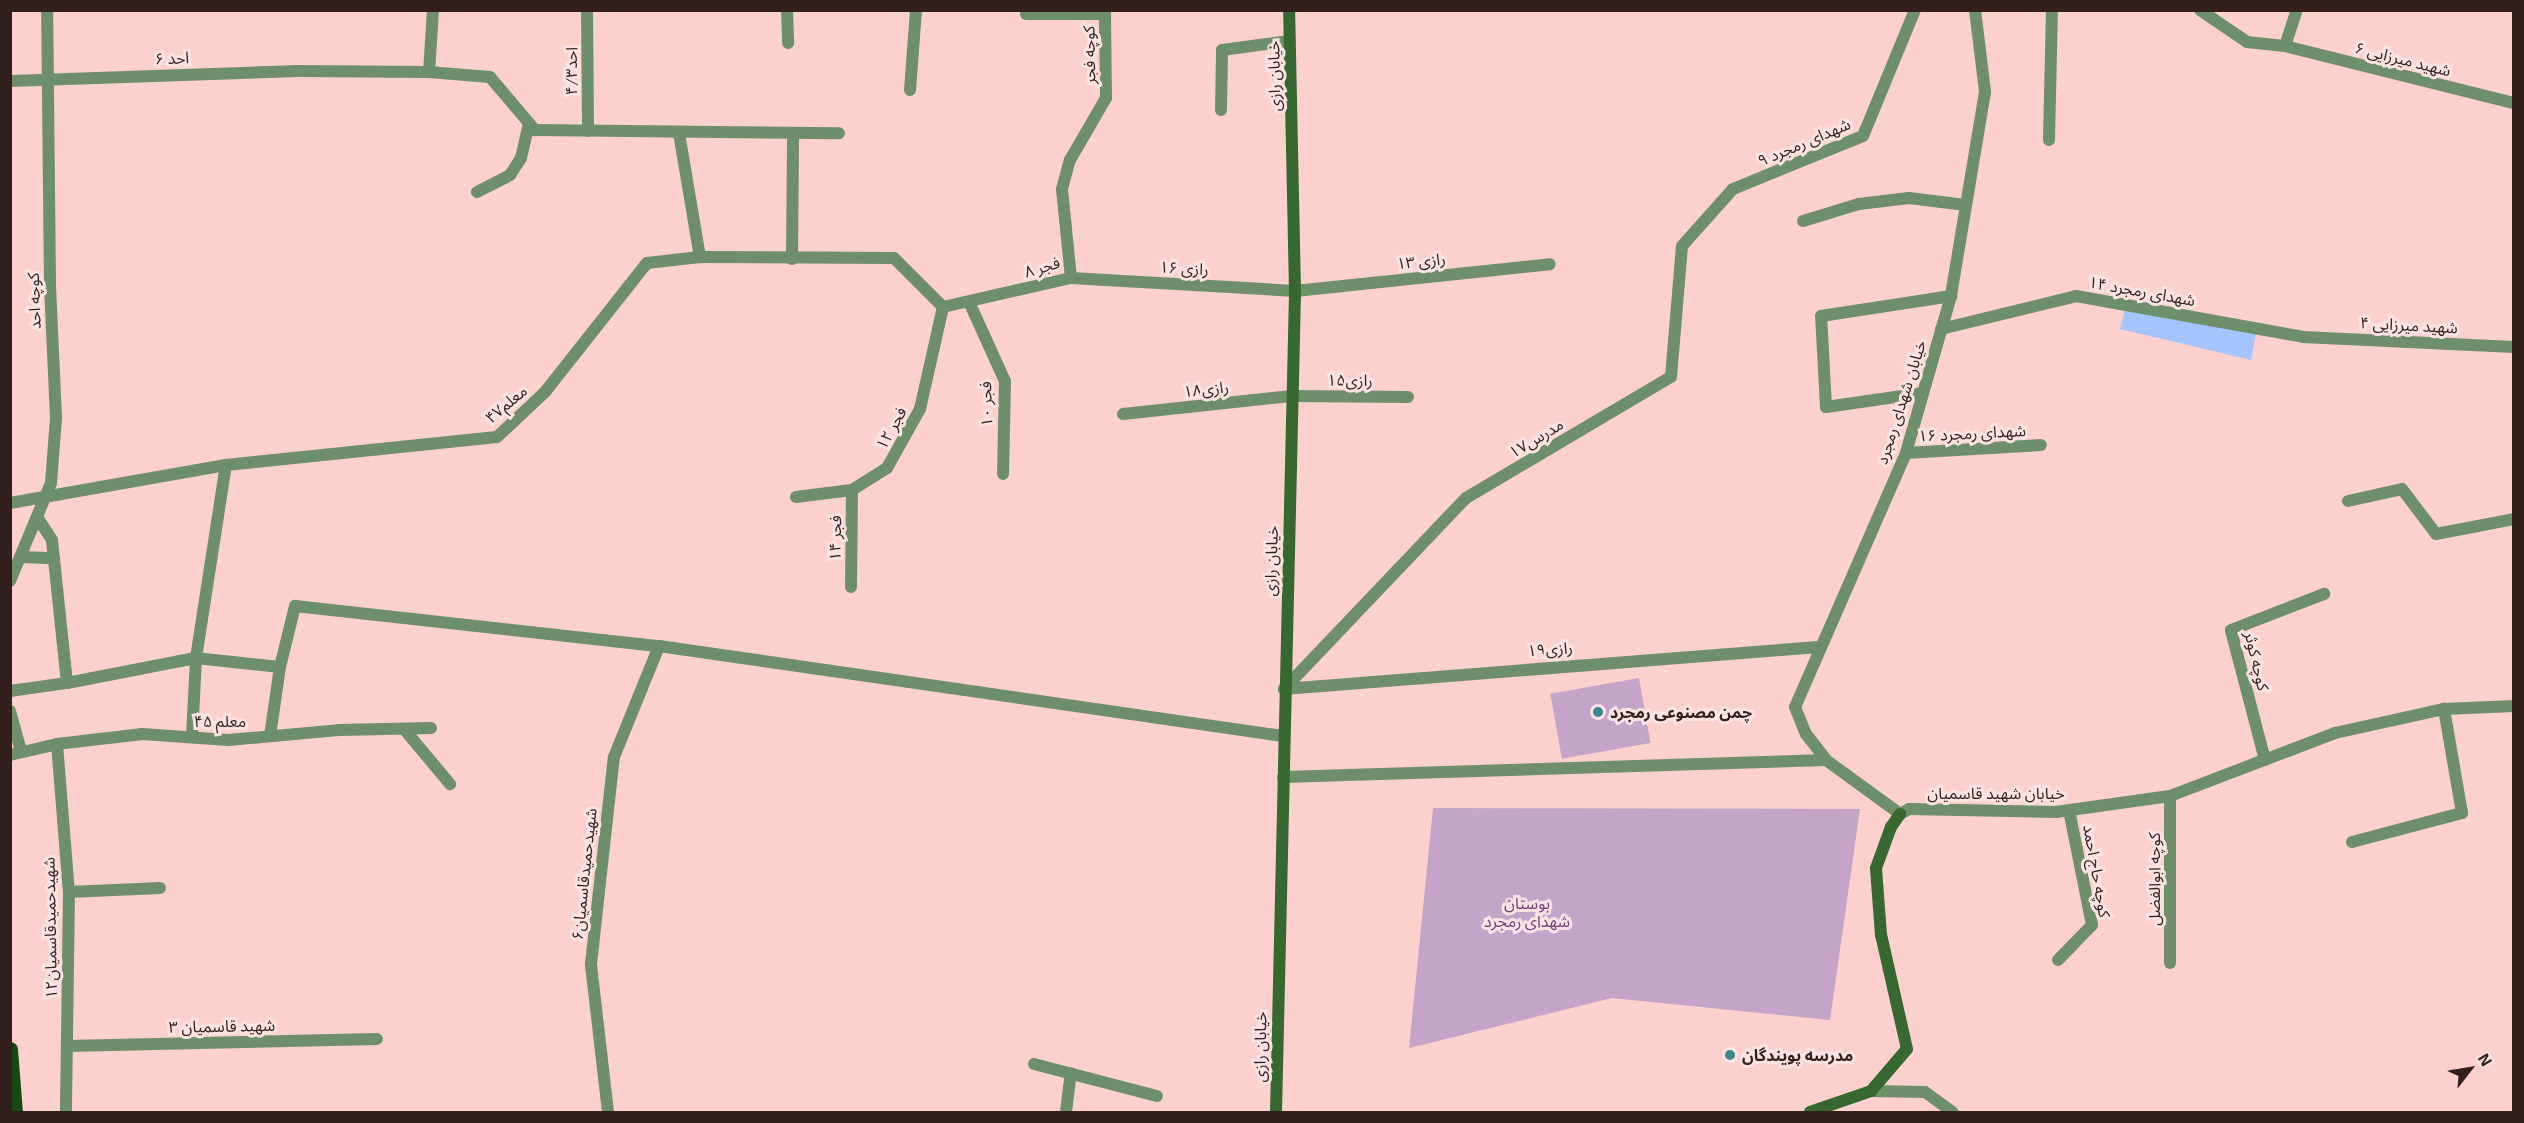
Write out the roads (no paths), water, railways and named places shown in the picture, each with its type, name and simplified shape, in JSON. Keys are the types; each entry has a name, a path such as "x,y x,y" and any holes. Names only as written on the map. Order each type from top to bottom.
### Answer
{"main road":[{"path":"10,1049 15,1113"}],"street":[{"name":"کوچه احد","path":"10,581 51,483 56,418 47,10"},
{"path":"429,72 433,10"},
{"name":"احد۴/۳","path":"587,10 588,131"},
{"path":"787,10 788,43"},
{"path":"910,90 916,10"},
{"name":"خیابان رازی","path":"1276,1113 1284,689 1295,291 1289,10"},
{"name":"شهدای رمجرد ۹","path":"1733,189 1863,136 1915,10"},
{"name":"خیابان شهدای رمجرد","path":"1900,814 1826,760 1806,734 1795,706 1818,647 1905,453 1951,296 1985,92 1975,10"},
{"path":"2049,140 2052,10"},
{"name":"شهید میرزایی ۶","path":"2200,10 2247,42 2285,46 2514,103"},
{"path":"2285,46 2297,10"},
{"path":"1026,14 1105,12"},
{"name":"کوچه فجر","path":"1070,160 1106,98 1105,12"},
{"path":"1221,110 1222,50 1289,41"},
{"name":"احد ۶","path":"10,81 298,71 429,72 490,77 529,123"},
{"path":"529,123 535,130 839,133"},
{"path":"477,192 510,176 521,158 529,123"},
{"path":"679,133 700,257"},
{"path":"792,259 793,133"},
{"name":"فجر ۸","path":"943,307 970,304 1071,278 1062,189 1070,160"},
{"name":"مدرس۱۷","path":"1284,689 1466,498 1671,377 1682,246 1733,189"},
{"path":"1803,221 1859,204 1909,198 1966,204"},
{"name":"معلم۴۷","path":"10,502 226,465 496,437 545,392 647,263 700,257 894,258 943,307"},
{"name":"رازی ۱۳","path":"1295,291 1550,264"},
{"name":"رازی ۱۶","path":"1071,278 1295,291"},
{"path":"1923,393 1826,407 1821,316 1951,296"},
{"name":"شهدای رمجرد ۱۴","path":"1941,329 2076,296 2303,337"},
{"name":"فجر ۱۰","path":"970,304 1005,381 1002,474"},
{"name":"فجر ۱۲","path":"796,497 852,490 887,468 920,409 943,307"},
{"name":"شهید میرزایی ۴","path":"2303,337 2514,347"},
{"name":"رازی۱۵","path":"1292,396 1408,398"},
{"name":"رازی۱۸","path":"1123,414 1292,396"},
{"name":"شهدای رمجرد ۱۶","path":"1905,453 2041,445"},
{"path":"192,737 196,658 226,465"},
{"path":"2348,501 2402,489 2436,534 2514,519"},
{"name":"فجر ۱۴","path":"851,587 852,490"},
{"path":"37,517 52,540 67,683"},
{"path":"20,557 54,558"},
{"name":"کوچه کوثر","path":"2265,760 2231,630 2324,594"},
{"path":"270,736 280,667 295,606 659,646 1283,736"},
{"name":"شهیدحمیدقاسمیان۶","path":"608,1113 591,964 598,896 614,757 659,646"},
{"name":"رازی۱۹","path":"1284,689 1818,647"},
{"path":"10,691 67,683 196,658 280,667"},
{"name":"خیابان شهید قاسمیان","path":"1900,814 1909,809 2069,810 2170,795 2336,733 2444,709 2514,706"},
{"path":"2352,842 2462,813 2444,709"},
{"path":"10,711 16,753"},
{"name":"معلم ۴۵","path":"16,753 57,744 142,734 228,740 431,728"},
{"path":"404,729 450,784"},
{"name":"شهیدحمیدقاسمیان۱۲","path":"57,744 69,892 66,1113"},
{"path":"1282,777 1826,760"},
{"name":"کوچه ابوالفضل","path":"2170,795 2170,963"},
{"name":"کوچه حاج احمد","path":"2058,960 2092,925 2069,810"},
{"path":"1871,1090 1907,1049 1881,935 1876,868 1891,827 1900,814"},
{"path":"69,892 160,888"},
{"name":"شهید قاسمیان ۳","path":"67,1046 377,1039"},
{"path":"1034,1064 1157,1096"},
{"path":"1066,1113 1071,1073"},
{"path":"1810,1113 1871,1090 1925,1092 1953,1113"}],"water":[{"path":"2126,305 2258,323 2251,360 2120,329"}],"place":[{"name":"چمن مصنوعی رمجرد","path":"1598,712"},
{"name":"مدرسه پویندگان","path":"1730,1055"}],"park label":[{"name":"بوستان شهدای رمجرد","path":"1527,912"}]}
